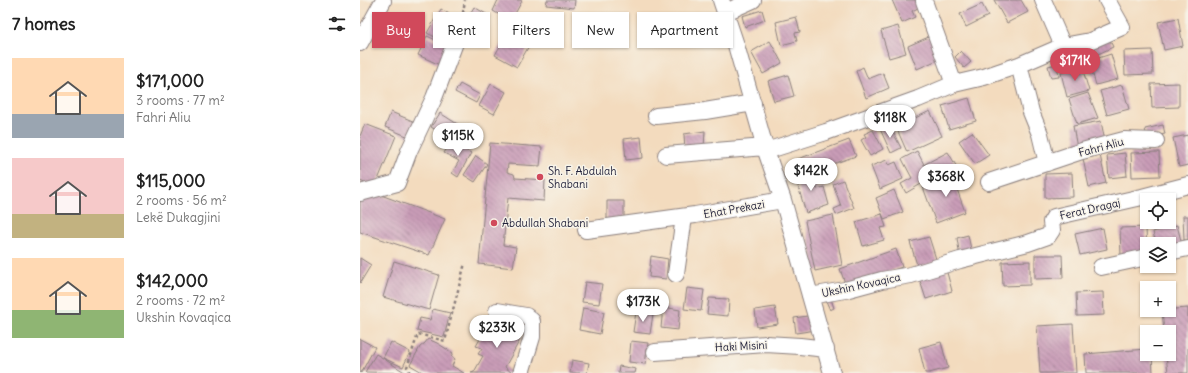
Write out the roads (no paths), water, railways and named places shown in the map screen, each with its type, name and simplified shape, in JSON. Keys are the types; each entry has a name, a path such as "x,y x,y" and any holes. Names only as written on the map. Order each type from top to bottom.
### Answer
{"street":[{"path":"724,6 753,0"},
{"path":"1043,0 1063,46"},
{"path":"666,155 766,149 826,132 918,99 954,84 984,77 1019,65 1063,46 1090,41 1122,27 1107,0"},
{"path":"360,43 383,1"},
{"path":"924,1 954,84"},
{"name":"Ukshin Kovaqica","path":"724,6 766,149 783,200 832,373"},
{"path":"360,193 396,183 409,150 434,98 453,48"},
{"path":"1019,65 1031,112 1040,134 1048,163"},
{"path":"656,116 705,111 753,103"},
{"name":"Fahri Aliu","path":"989,182 1124,140 1156,141"},
{"name":"Ferat Dragaj","path":"960,260 1047,237 1051,233 1051,222 1054,217 1188,185"},
{"name":"Ehat Prekazi","path":"586,230 684,217 783,200"},
{"path":"676,274 684,217"},
{"path":"1176,251 1188,248"},
{"path":"1100,267 1140,258"},
{"name":"Ukshin Kovaqica","path":"810,296 845,290 882,280 911,275 960,260"},
{"path":"497,310 526,316 532,321 532,337 521,373"},
{"name":"Haki Misini","path":"655,352 766,344 826,349"}],"place":[{"name":"Sh. F. Abdulah Shabani","path":"540,177"},
{"name":"Abdullah Shabani","path":"494,223"}]}
